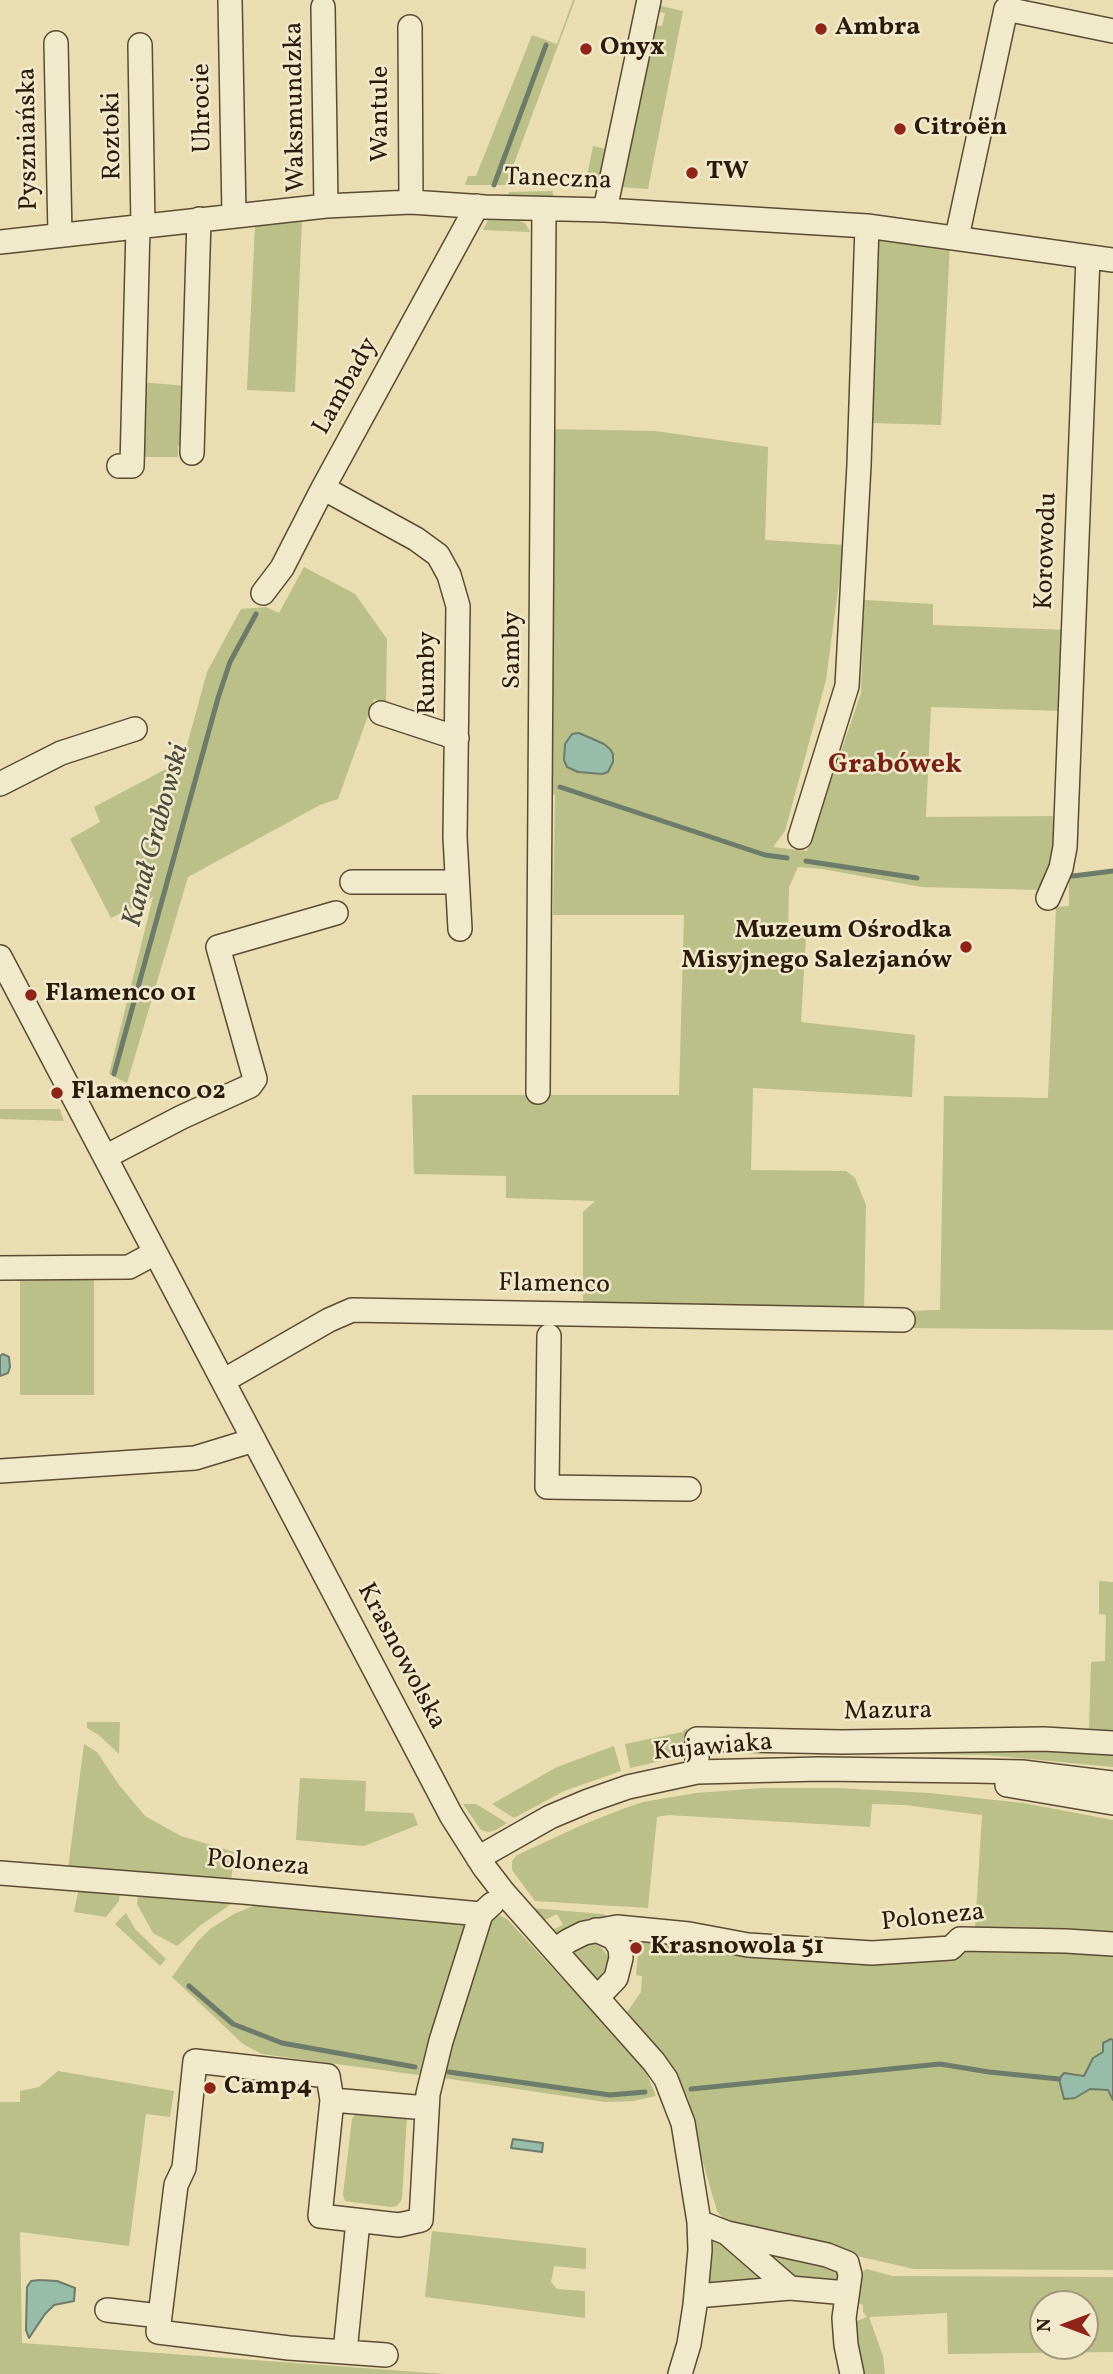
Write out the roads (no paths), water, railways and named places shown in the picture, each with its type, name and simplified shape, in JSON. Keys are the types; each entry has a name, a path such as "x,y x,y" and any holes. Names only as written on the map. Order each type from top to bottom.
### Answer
{"street":[{"name":"Uhrocie","path":"230,0 234,215"},
{"path":"605,210 649,0"},
{"name":"Waksmundzka","path":"323,8 326,205"},
{"path":"957,237 1006,9 1113,31"},
{"name":"Wantule","path":"410,27 411,202"},
{"name":"Pyszniańska","path":"56,43 60,235"},
{"name":"Roztoki","path":"119,466 132,466 141,227 140,45"},
{"name":"Taneczna","path":"0,242 326,205 411,202 605,210 867,226 1113,260"},
{"name":"Lambady","path":"263,593 282,568 477,206"},
{"name":"Samby","path":"538,1092 544,208"},
{"path":"192,453 200,219"},
{"path":"800,836 847,686 859,466 867,226"},
{"name":"Korowodu","path":"1048,898 1061,869 1065,847 1088,257"},
{"name":"Rumby","path":"323,488 416,539 438,555 449,575 458,606 455,796 460,929"},
{"path":"381,713 457,738"},
{"path":"0,784 61,753 135,729"},
{"path":"352,882 457,882"},
{"path":"105,1157 250,1086 255,1079 218,947 336,913"},
{"name":"Krasnowolska","path":"0,957 10,999 105,1157 392,1699 426,1769 478,1858 504,1894 654,2062 676,2101 688,2148 699,2222 700,2250 689,2344 680,2374"},
{"path":"0,1268 129,1267 155,1253"},
{"name":"Flamenco","path":"223,1381 337,1315 352,1310 896,1323"},
{"path":"549,1336 547,1487 689,1489"},
{"path":"0,1471 195,1458 254,1440"},
{"name":"Mazura","path":"697,1772 697,1739 842,1742 1044,1739 1113,1742"},
{"path":"842,1742 842,1770"},
{"name":"Kujawiaka","path":"886,1771 988,1783 1113,1803"},
{"name":"Kujawiaka","path":"478,1858 550,1817 588,1801 639,1784 697,1772 1022,1772 1113,1783"},
{"name":"Poloneza","path":"0,1873 481,1914"},
{"path":"386,2355 289,2348 158,2332 176,2185 184,2168 195,2061 328,2076 332,2100 320,2217 399,2225 427,2221 427,2108 441,2041 481,1914 504,1894"},
{"name":"Poloneza","path":"555,1950 568,1941 604,1928 689,1934 748,1945 872,1953 951,1948 960,1940 1113,1944"},
{"path":"596,1930 614,1938 620,1948 621,1958 616,1978 597,1998"},
{"path":"332,2100 427,2108"},
{"path":"345,2352 358,2221"},
{"path":"699,2222 727,2233 827,2255 847,2263 850,2275 844,2318 852,2374"},
{"path":"727,2233 790,2288"},
{"path":"696,2296 790,2288 847,2293"},
{"path":"107,2310 160,2316"}],"waterway":[{"name":"Kanał Grabowski","path":"494,185 546,45"},
{"name":"Kanał Grabowski","path":"114,1074 218,698 230,662 256,614"},
{"path":"560,787 765,855 787,858"},
{"path":"806,861 917,878"},
{"path":"1073,876 1113,871"},
{"path":"189,1986 233,2024 282,2043 415,2067"},
{"path":"691,2089 940,2064 1059,2079"},
{"path":"449,2072 610,2095 645,2092"}],"place":[{"name":"Ambra","path":"821,29"},
{"name":"Onyx","path":"586,49"},
{"name":"Citroën","path":"900,129"},
{"name":"TW","path":"692,173"},
{"name":"Muzeum Ośrodka Misyjnego Salezjanów","path":"966,947"},
{"name":"Flamenco 01","path":"31,995"},
{"name":"Flamenco 02","path":"57,1093"},
{"name":"Krasnowola 51","path":"636,1948"},
{"name":"Camp4","path":"210,2088"}],"district":[{"name":"Grabówek","path":"895,767"}]}
